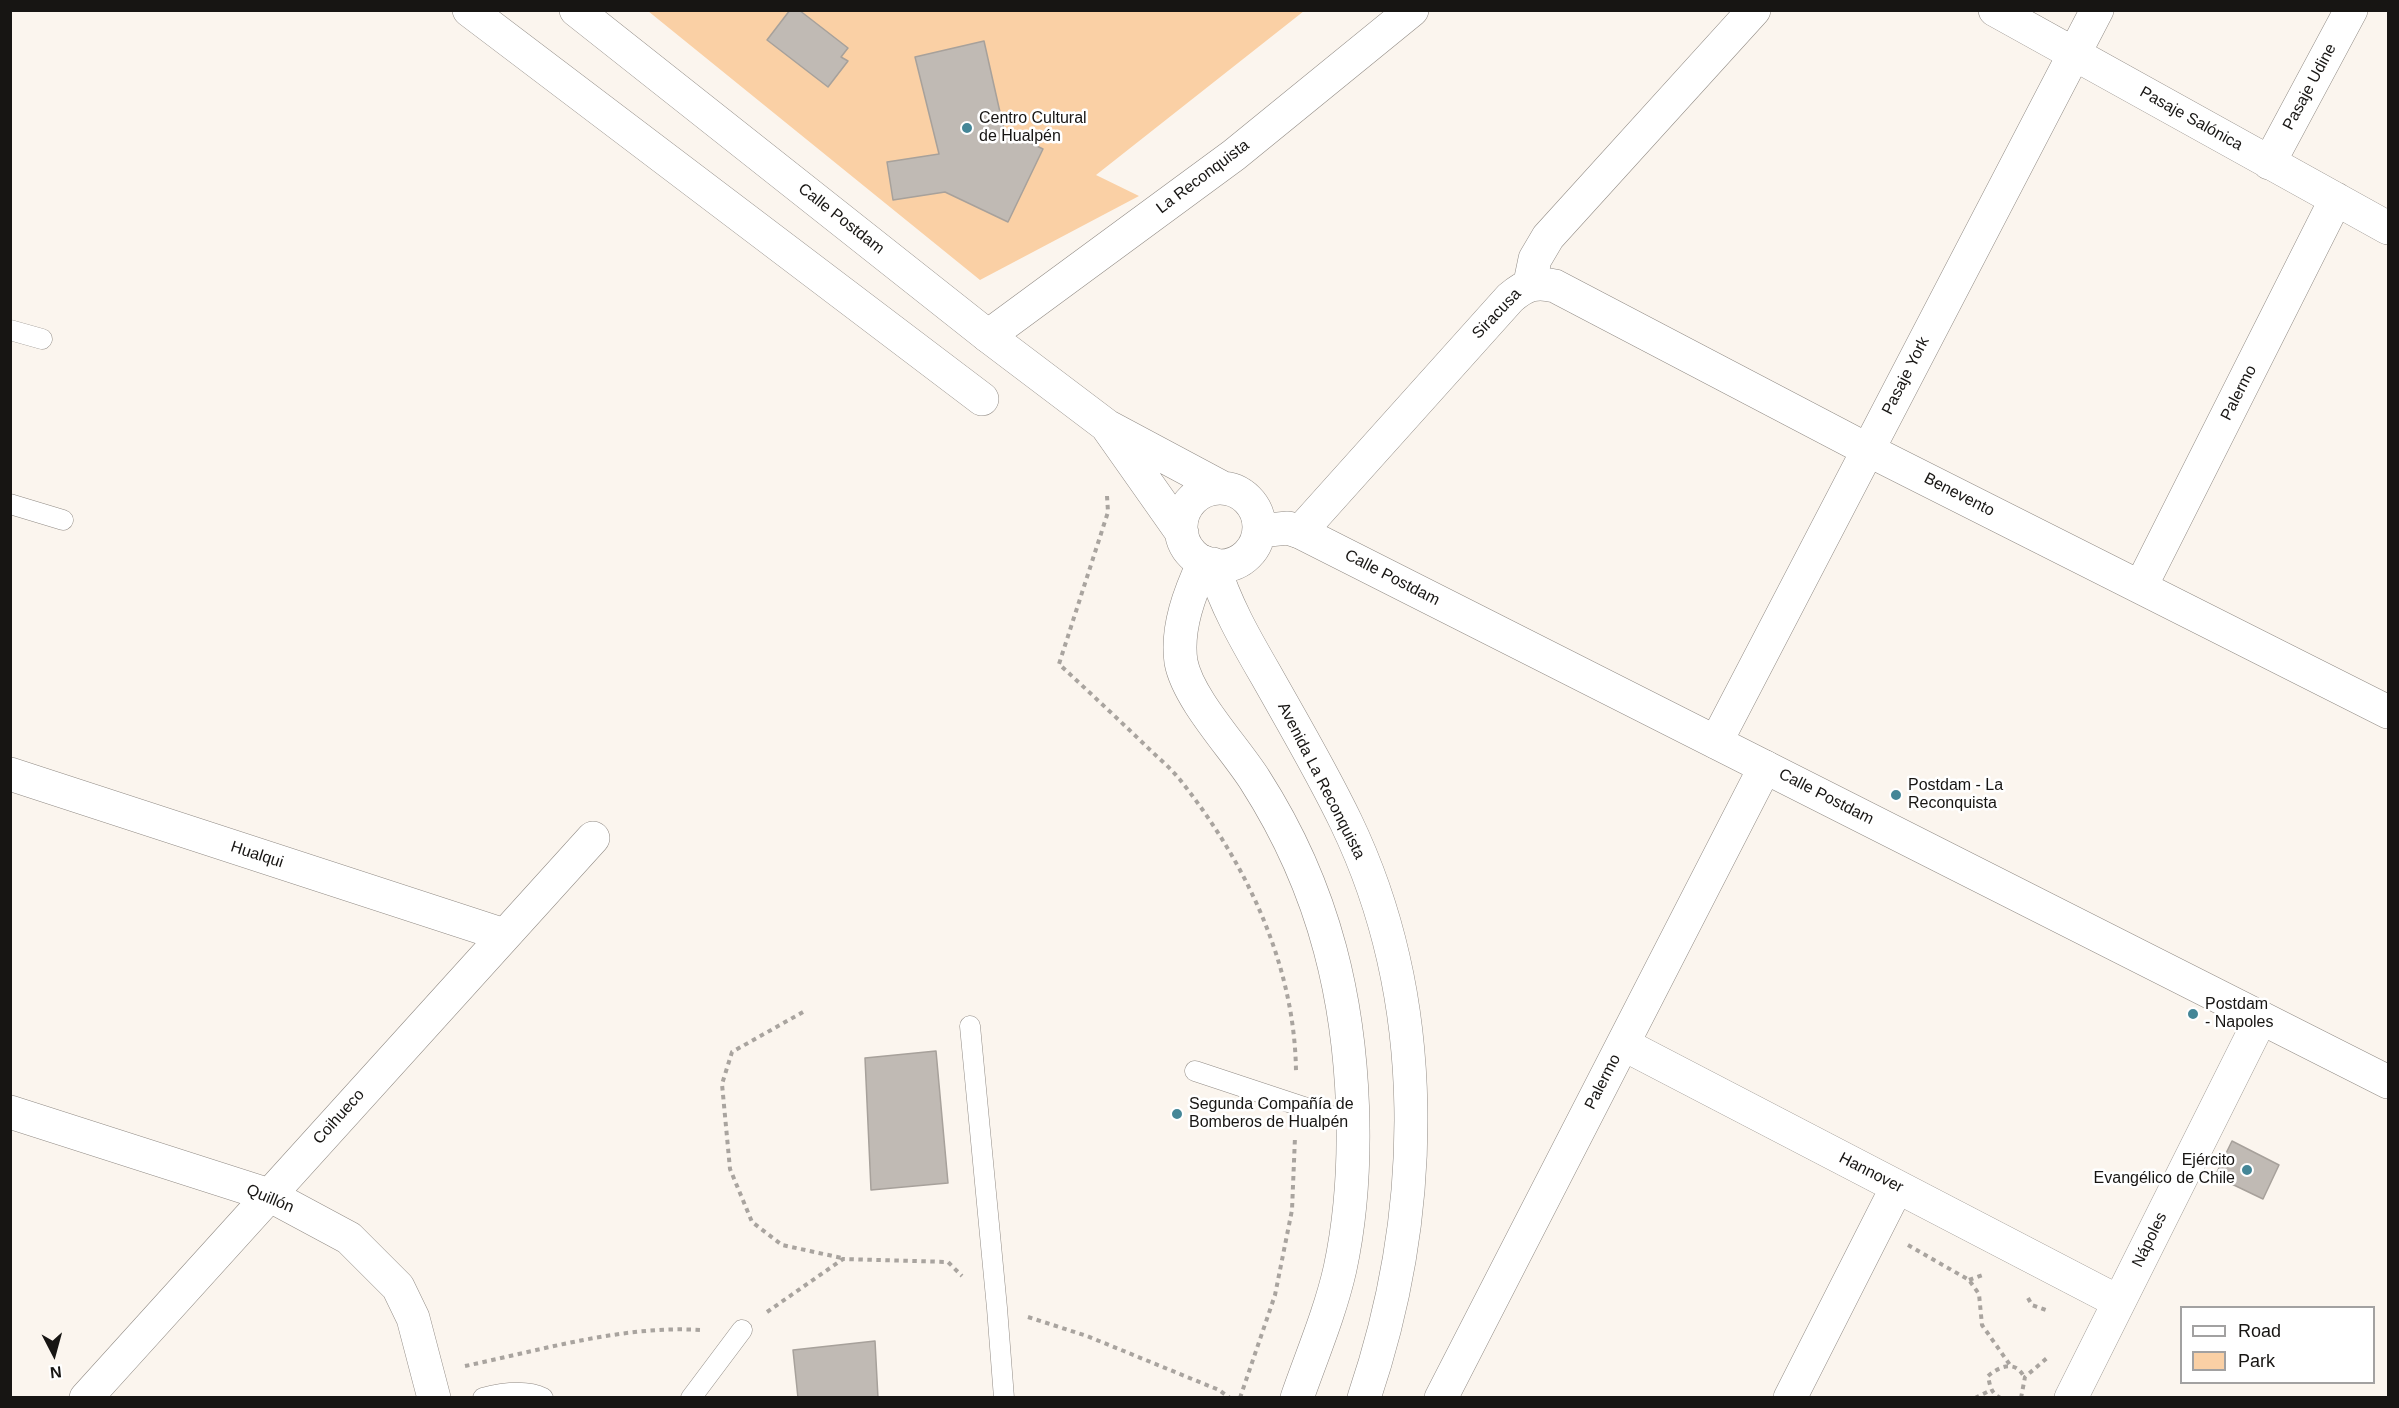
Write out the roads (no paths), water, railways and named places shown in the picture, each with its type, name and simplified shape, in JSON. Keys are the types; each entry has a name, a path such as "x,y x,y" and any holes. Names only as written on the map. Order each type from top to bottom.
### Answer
{"street":[{"path":"470,10 982,399"},
{"name":"Calle Postdam","path":"576,10 988,336 1107,426 1223,488"},
{"name":"La Reconquista","path":"988,336 1234,155 1412,10"},
{"name":"Siracusa","path":"1300,532 1509,298 1530,284 1535,259 1548,237 1754,10"},
{"name":"Pasaje Salónica","path":"1995,10 2388,228"},
{"name":"Pasaje York","path":"1716,742 2097,10"},
{"name":"Pasaje Udine","path":"2269,163 2351,10"},
{"name":"Palermo","path":"2141,586 2336,199"},
{"name":"Benevento","path":"1530,284 1555,286 1868,450 2388,712"},
{"name":"Calle Postdam","path":"1107,426 1182,533"},
{"path":"1223,488 1240,493 1247,498 1256,513 1259,531 1253,548 1240,560 1231,564 1208,563 1190,550 1182,533 1181,523 1188,505 1203,491 1223,488"},
{"name":"Calle Postdam","path":"1259,531 1288,528 1300,532 2388,1082"},
{"path":"1208,563 1186,606 1180,645 1181,663 1195,698 1233,746 1277,816 1313,893 1330,950 1343,1007 1350,1065 1352,1123 1348,1221 1340,1269 1297,1398"},
{"name":"Avenida La Reconquista","path":"1208,563 1229,609 1347,823 1369,876 1386,927 1399,988 1411,1105 1410,1171 1406,1222 1396,1284 1379,1353 1364,1398"},
{"name":"Palermo","path":"1441,1398 1765,766"},
{"name":"Hualqui","path":"10,774 504,935"},
{"name":"Coihueco","path":"86,1398 593,838"},
{"name":"Nápoles","path":"2071,1398 2261,1018"},
{"name":"Hannover","path":"1623,1044 2119,1302"},
{"name":"Quillón","path":"10,1112 269,1195 349,1238 398,1287 413,1318 431,1387"},
{"path":"1790,1398 1897,1187"}],"lane":[{"path":"10,330 42,339"},
{"path":"10,504 63,520"},
{"path":"970,1026 1004,1398"},
{"path":"1195,1071 1352,1123"},
{"path":"691,1398 742,1330"},
{"path":"483,1398 498,1394 532,1392 543,1398"}],"place":[{"name":"Centro Cultural de Hualpén","path":"967,128"},
{"name":"Postdam - La Reconquista","path":"1896,795"},
{"name":"Postdam - Napoles","path":"2193,1014"},
{"name":"Segunda Compañía de Bomberos de Hualpén","path":"1177,1114"},
{"name":"Ejército Evangélico de Chile","path":"2247,1170"}]}
